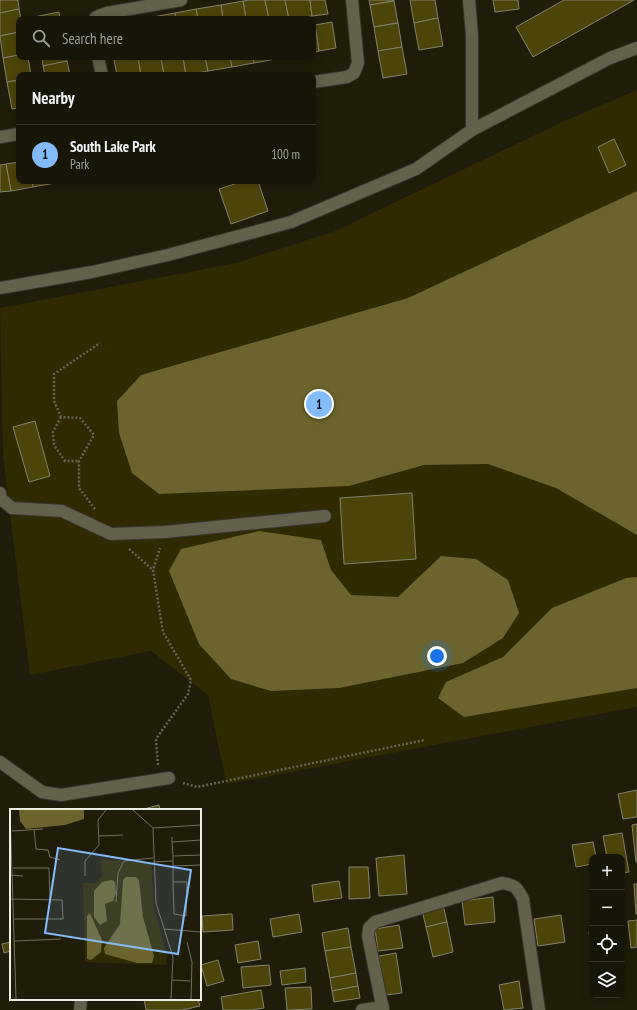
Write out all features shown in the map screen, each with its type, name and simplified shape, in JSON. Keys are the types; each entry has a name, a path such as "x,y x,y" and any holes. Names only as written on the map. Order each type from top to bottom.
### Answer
{"street":[{"path":"99,16 107,13 181,0"},
{"path":"316,81 347,76 354,73 358,63 352,0"},
{"path":"469,0 472,35 472,130"},
{"path":"0,288 92,272 168,255 291,222 416,169 472,130 610,58 637,48"},
{"path":"99,60 101,72"},
{"path":"0,137 16,134"},
{"path":"0,493 1,499 12,508 62,511 111,534 165,532 325,516"},
{"path":"0,762 42,792 62,795 164,779"},
{"path":"362,1010 383,1008 368,936 369,928 375,922 502,883 517,888 523,899 539,1010"},
{"path":"80,1010 81,1000"}],"path":[{"path":"79,461 65,461 54,445 53,432 60,417 54,402 54,374 100,343"},
{"path":"60,417 80,418 94,435 79,461 78,488 96,509 111,534 153,570"},
{"path":"165,532 153,570 163,632 191,680 188,694 156,739 156,752 164,779 197,787 425,740"}],"shaded area":[{"path":"637,90 637,707 227,784 208,695 151,651 30,675 3,456 0,308 236,263 333,232 562,122"},
{"path":"637,191 637,535 556,488 488,464 424,465 349,486 159,494 132,473 119,433 117,401 141,375 408,298"},
{"path":"259,531 321,540 331,570 351,595 398,597 441,556 476,559 508,580 519,613 503,638 463,663 339,688 271,691 231,679 199,644 169,571 181,549"},
{"path":"637,577 637,688 464,717 438,698 446,682 503,657 552,608 626,578"}],"building":[{"path":"0,0 18,0 19,9 0,13"},
{"path":"265,0 268,16 246,16 243,1"},
{"path":"265,0 285,0 288,16 268,16"},
{"path":"285,0 310,0 312,16 288,16"},
{"path":"310,0 325,0 328,14 312,16"},
{"path":"369,0 394,0 394,1 370,5"},
{"path":"410,0 435,0 438,18 414,23"},
{"path":"493,0 518,0 519,9 495,12"},
{"path":"564,0 634,0 533,57 516,27"},
{"path":"243,1 246,16 223,16 221,5"},
{"path":"394,1 398,23 374,27 370,5"},
{"path":"221,5 223,16 197,16 196,9"},
{"path":"19,9 20,16 16,16 16,33 0,36 0,13"},
{"path":"196,9 197,16 176,16 175,13"},
{"path":"59,12 60,16 39,16"},
{"path":"175,13 176,16 158,16"},
{"path":"438,18 443,46 419,50 414,23"},
{"path":"332,22 336,48 319,51 316,25"},
{"path":"398,23 402,47 378,51 374,27"},
{"path":"316,32 319,51 316,52"},
{"path":"16,33 16,56 3,58 0,36"},
{"path":"402,47 407,74 383,78 378,51"},
{"path":"16,56 16,60 28,60 30,72 16,72 16,80 7,82 3,58"},
{"path":"42,60 67,61 43,66"},
{"path":"114,60 138,60 140,72 116,72"},
{"path":"138,60 162,60 164,72 140,72"},
{"path":"162,60 184,60 186,72 164,72"},
{"path":"184,60 206,60 208,71 186,72"},
{"path":"206,60 231,60 232,67 208,71"},
{"path":"231,60 254,60 254,63 232,67"},
{"path":"254,60 270,60 254,63"},
{"path":"67,61 69,72 44,72 43,66"},
{"path":"16,80 16,108 12,109 7,82"},
{"path":"614,139 626,165 609,173 598,147"},
{"path":"16,162 16,184 32,184 33,187 11,191 6,164"},
{"path":"6,164 11,191 0,192 0,165"},
{"path":"32,184 50,184 33,187"},
{"path":"235,184 259,184 268,211 231,224 219,189"},
{"path":"35,421 50,476 29,482 13,427"},
{"path":"412,493 416,559 344,564 340,498"},
{"path":"637,790 637,817 623,819 618,794"},
{"path":"159,805 160,809 144,809"},
{"path":"637,824 637,862 636,862 632,825"},
{"path":"622,833 629,872 625,873 625,854 606,854 603,836"},
{"path":"593,842 595,854 589,854 589,865 576,867 572,845"},
{"path":"404,855 407,894 379,896 376,858"},
{"path":"349,867 368,867 370,898 349,899"},
{"path":"339,881 342,898 314,902 312,885"},
{"path":"634,884 637,884 637,914 636,914"},
{"path":"493,897 495,922 465,925 462,901"},
{"path":"443,905 447,922 426,927 422,910"},
{"path":"232,914 233,930 203,932 202,916"},
{"path":"299,914 302,932 273,937 270,919"},
{"path":"561,915 565,942 538,946 534,919"},
{"path":"637,920 637,947 631,948 628,921"},
{"path":"447,922 453,952 433,957 426,927"},
{"path":"399,925 403,948 378,951 375,929"},
{"path":"348,928 351,947 325,951 322,933"},
{"path":"258,941 261,959 238,963 235,945"},
{"path":"10,942 10,951 4,953 2,944"},
{"path":"351,947 356,973 330,978 325,951"},
{"path":"396,953 402,993 385,995 379,956"},
{"path":"218,960 224,981 207,986 201,965"},
{"path":"269,965 271,985 243,988 241,967"},
{"path":"305,968 306,982 282,985 280,971"},
{"path":"356,973 358,986 332,991 330,978"},
{"path":"519,981 523,1008 504,1010 499,985"},
{"path":"358,986 360,998 334,1002 332,991"},
{"path":"311,987 312,1009 287,1010 285,988"},
{"path":"261,990 264,1008 252,1010 223,1010 221,997"},
{"path":"144,1000 198,1000 200,1006 182,1010 146,1010"}],"place":[{"name":"South Lake Park","path":"319,404"}]}
